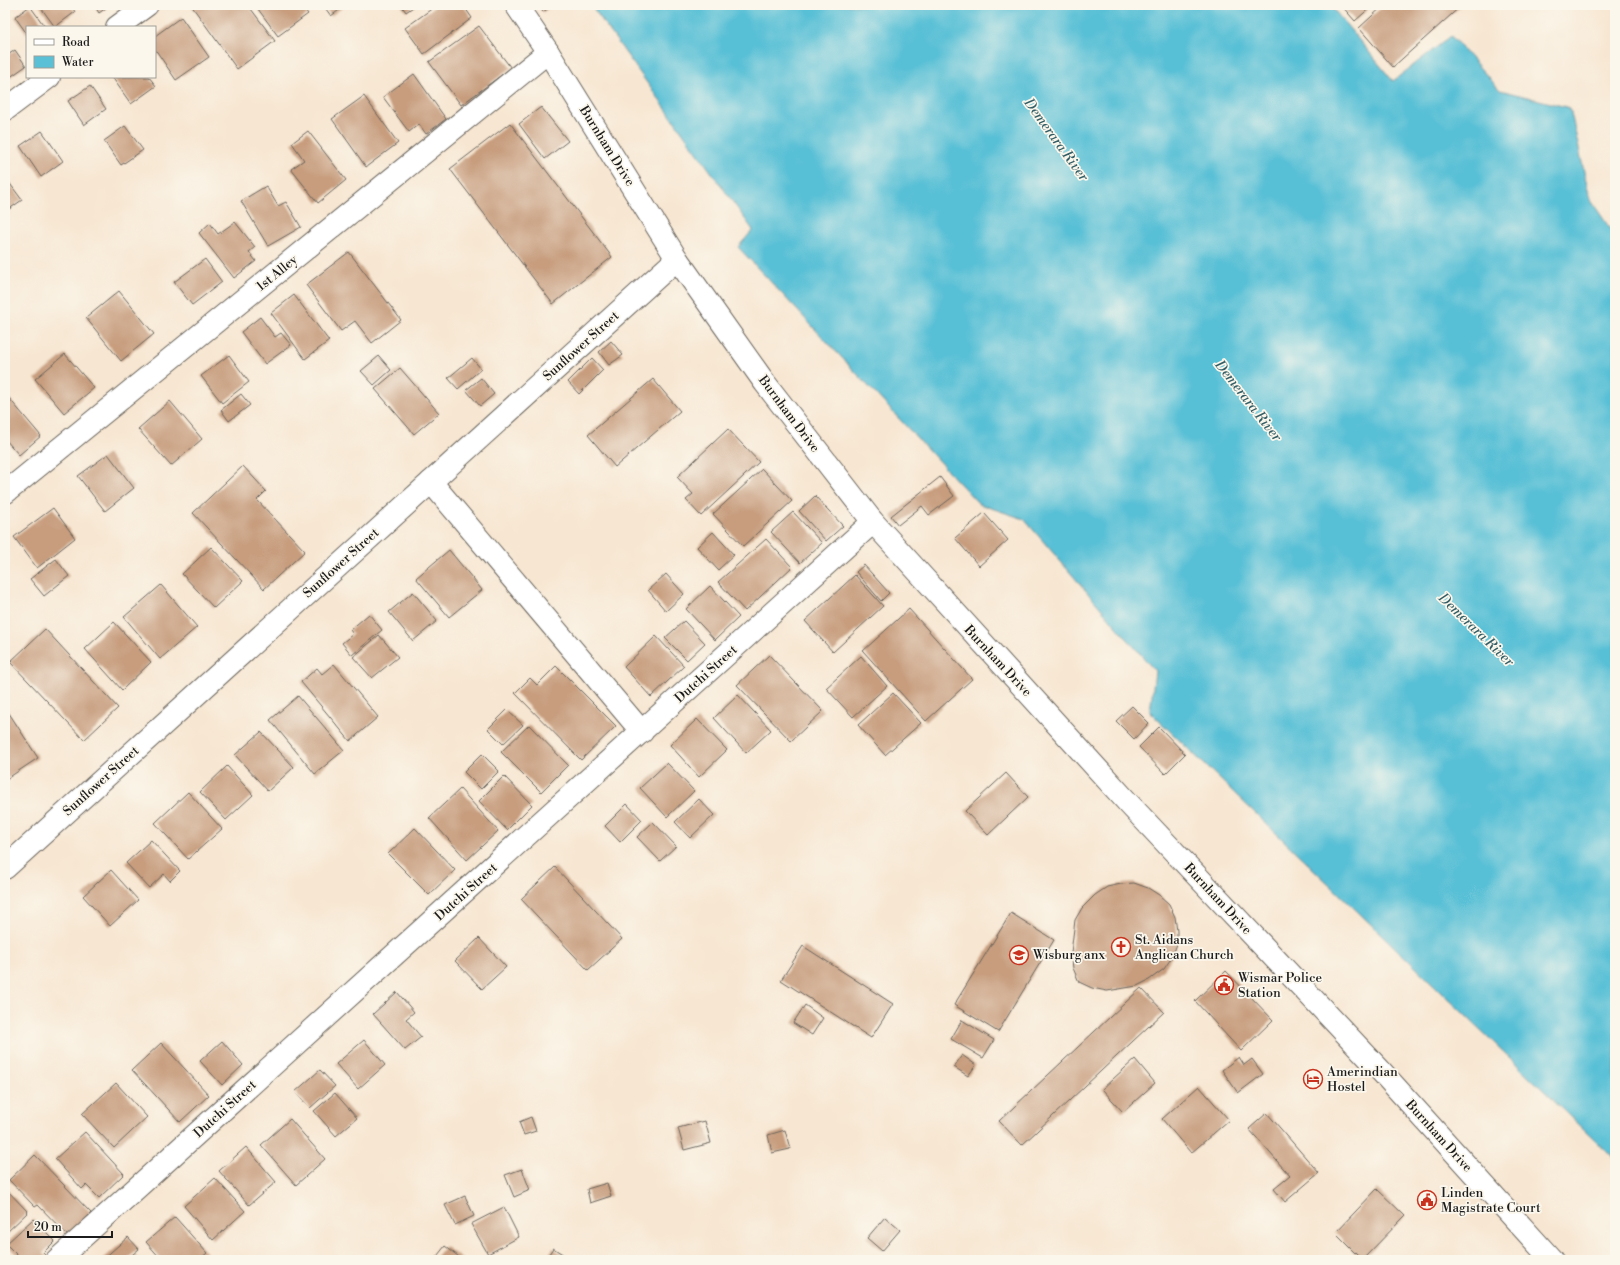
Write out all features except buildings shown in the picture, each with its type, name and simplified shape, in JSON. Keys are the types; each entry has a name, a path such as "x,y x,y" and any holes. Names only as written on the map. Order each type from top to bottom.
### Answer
{"street":[{"path":"118,26 147,5"},
{"name":"Burnham Drive","path":"516,5 548,52 676,259 765,383 873,522 1126,800 1380,1070 1552,1260"},
{"name":"1st Alley","path":"5,493 548,52"},
{"path":"5,110 48,78"},
{"name":"Sunflower Street","path":"5,868 676,259"},
{"path":"430,482 642,732"},
{"name":"Dutchi Street","path":"58,1260 873,522"}],"water":[{"name":"Demerara River","path":"591,5 1330,5 1393,81 1451,36 1500,90 1570,108 1590,199 1615,236 1615,1159 1150,712 1155,671 1024,519 979,504 738,247 753,230"}],"place":[{"name":"St. Aidans Anglican Church","path":"1121,947"},
{"name":"Wisburg anx","path":"1019,955"},
{"name":"Wismar Police Station","path":"1224,985"},
{"name":"Amerindian Hostel","path":"1313,1079"},
{"name":"Linden Magistrate Court","path":"1427,1200"}]}
